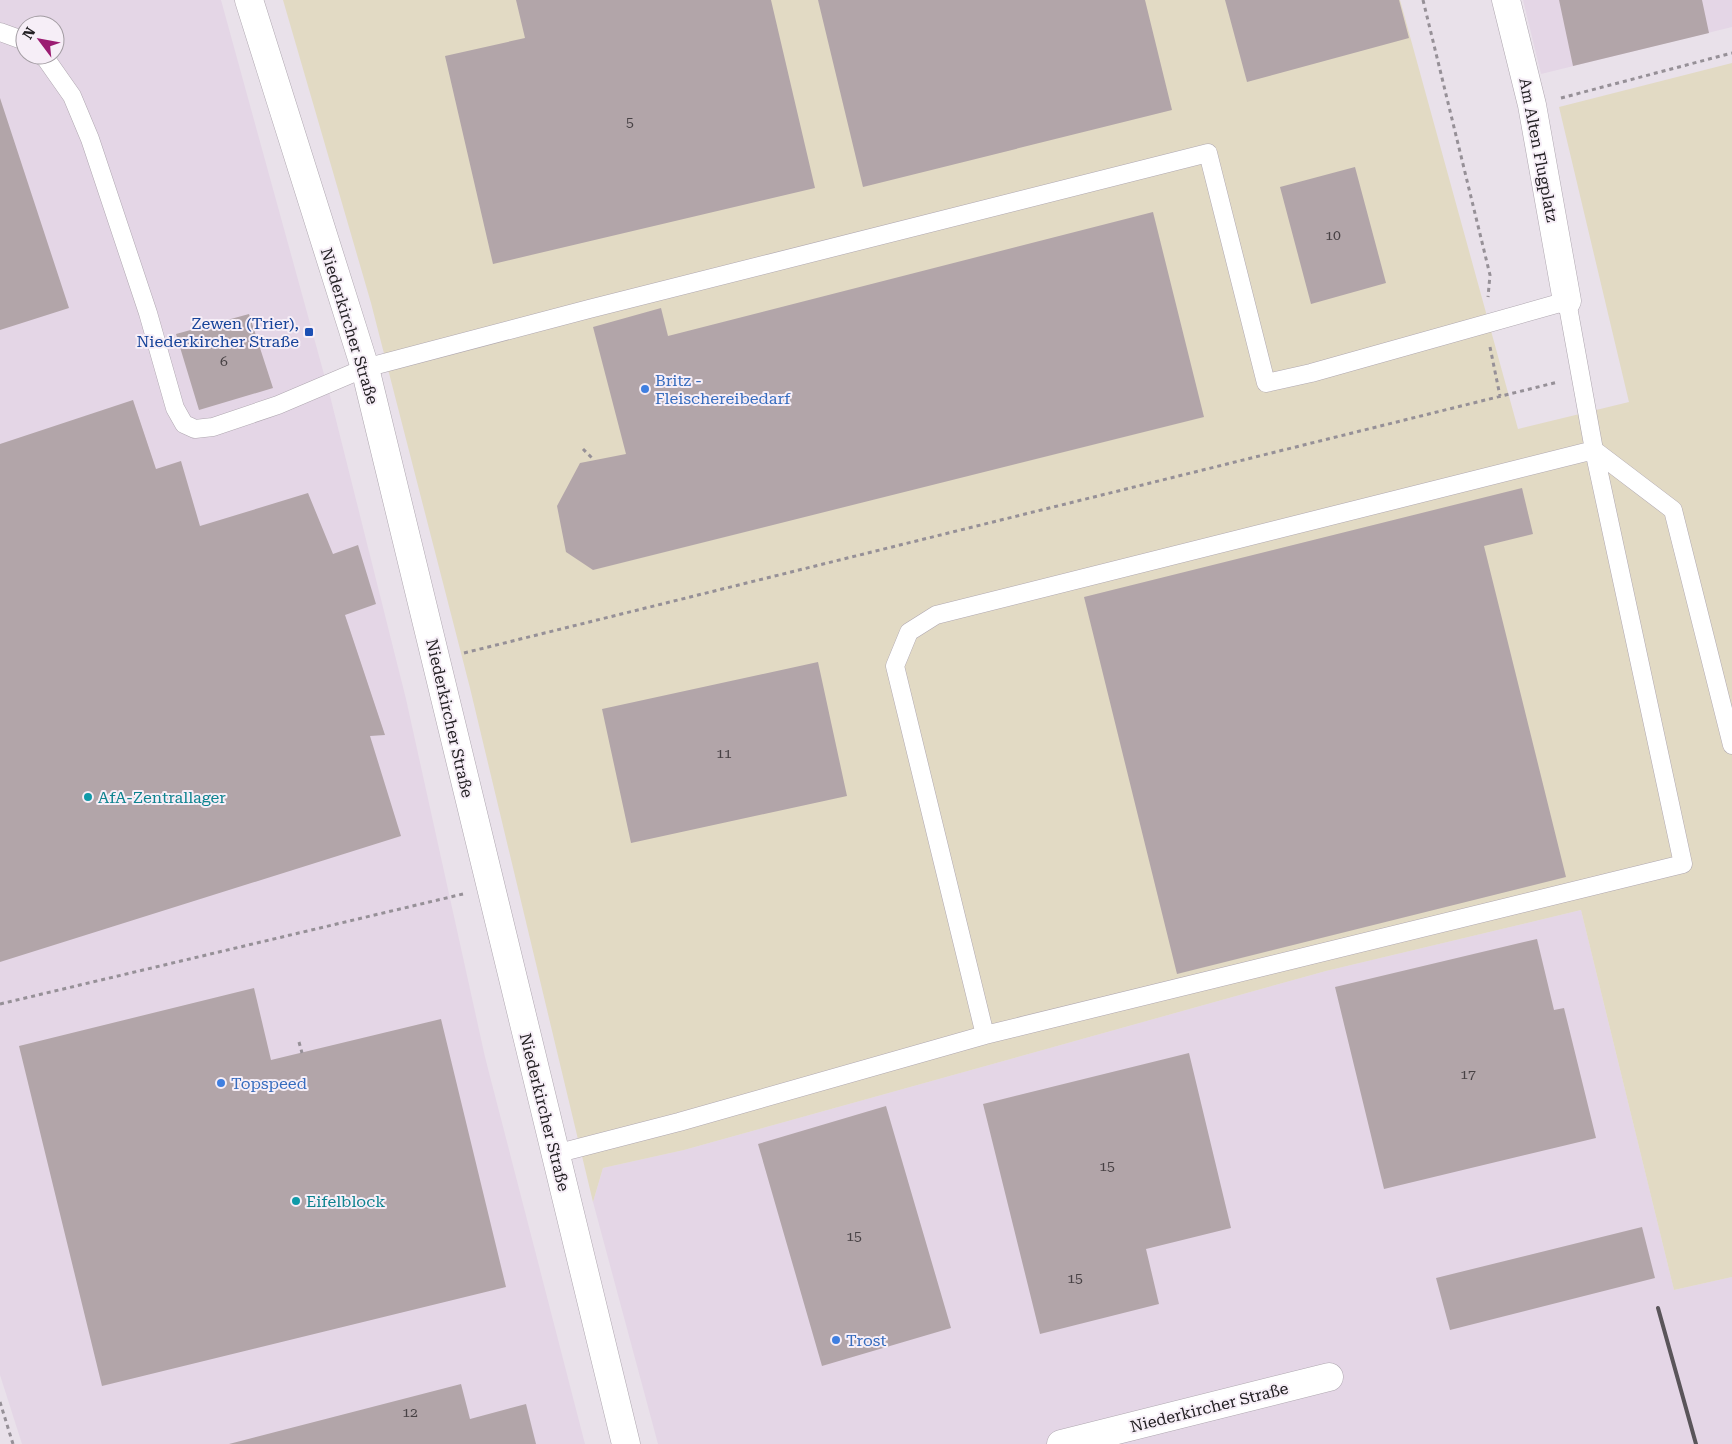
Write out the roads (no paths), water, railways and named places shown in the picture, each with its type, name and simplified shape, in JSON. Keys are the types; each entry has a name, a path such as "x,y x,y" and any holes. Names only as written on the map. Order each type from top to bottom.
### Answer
{"street":[{"name":"Niederkircher Straße","path":"249,0 365,368 626,1444"},
{"name":"Am Alten Flugplatz","path":"1506,0 1532,105 1567,301"},
{"name":"Niederkircher Straße","path":"1061,1444 1329,1377"}],"lane":[{"path":"0,32 15,37"},
{"path":"50,65 72,96 90,139 148,313 175,408 184,424 195,430 213,427 278,405 365,368 589,309 1208,153 1266,383 1311,373 1567,301 1594,450 1683,864 985,1035 688,1119 555,1154"},
{"path":"1594,450 1673,510 1732,745"},
{"path":"985,1035 895,666 910,632 936,615 1594,450"}],"railway":[{"path":"1658,1308 1696,1444"}],"place":[{"name":"Zewen (Trier), Niederkircher Straße","path":"309,332"},
{"name":"Britz - Fleischereibedarf","path":"645,389"},
{"name":"AfA-Zentrallager","path":"88,797"},
{"name":"Topspeed","path":"221,1083"},
{"name":"Eifelblock","path":"296,1201"},
{"name":"Trost","path":"836,1340"}]}
